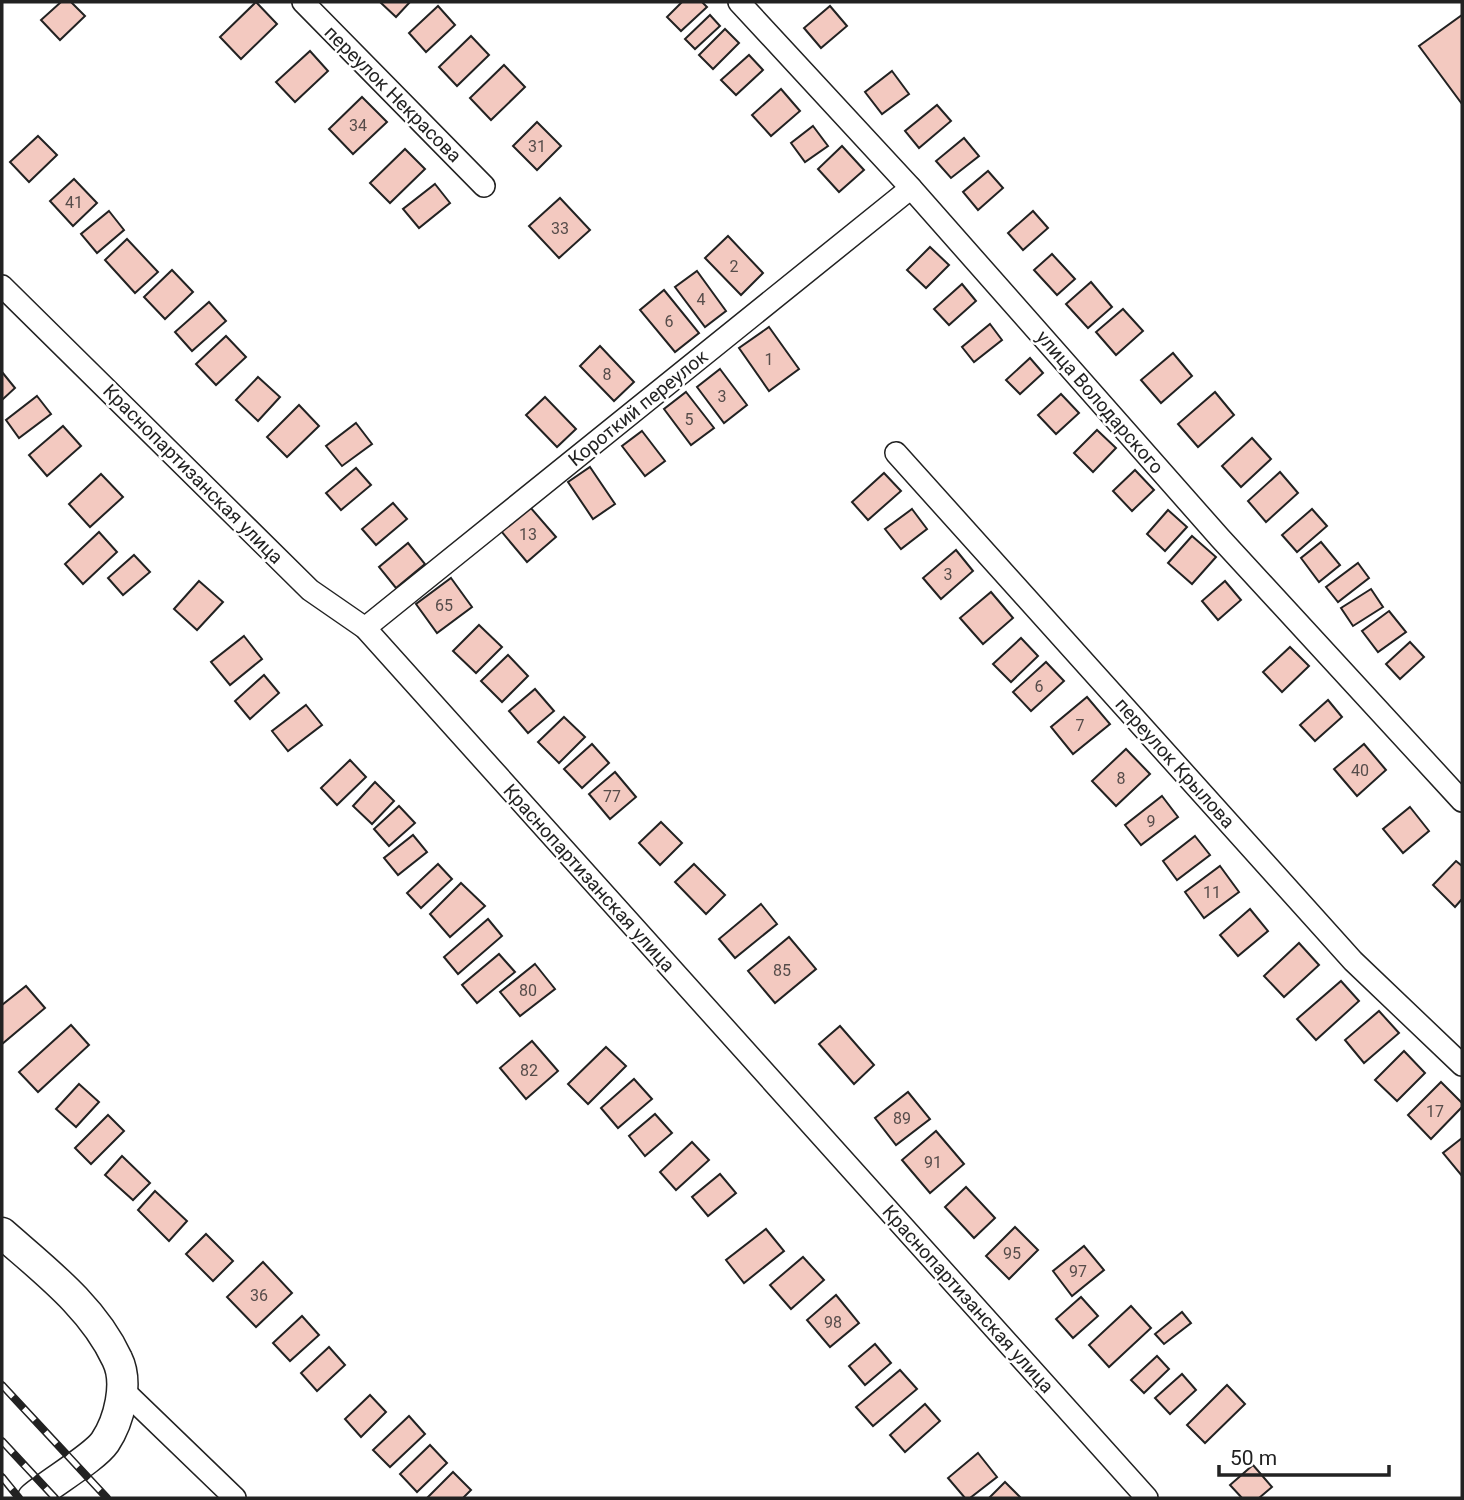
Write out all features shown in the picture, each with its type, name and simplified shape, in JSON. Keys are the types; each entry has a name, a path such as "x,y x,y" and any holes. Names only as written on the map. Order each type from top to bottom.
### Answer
{"main road":[{"path":"2,1233 71,1294 119,1361 122,1389 118,1415 104,1443 33,1498"}],"street":[{"name":"переулок Некрасова","path":"303,2 484,186"},
{"name":"улица Володарского","path":"739,2 911,188 1220,538 1462,801"},
{"name":"Короткий переулок","path":"365,628 911,188"},
{"name":"Краснопартизанская улица","path":"2,286 310,590 365,628 1147,1498"},
{"name":"переулок Крылова","path":"896,453 1353,961 1462,1065"},
{"path":"122,1389 235,1498"}],"building":[{"path":"61,2 71,2 85,16 60,40 41,20"},
{"path":"256,2 277,24 241,59 220,37"},
{"path":"380,2 410,2 396,17"},
{"path":"682,2 702,2 707,7 681,31 667,17"},
{"path":"438,6 455,25 426,52 409,33"},
{"path":"830,6 847,26 821,48 804,28"},
{"path":"710,15 720,26 695,49 685,39"},
{"path":"1462,15 1462,104 1419,46"},
{"path":"725,29 739,43 713,69 699,55"},
{"path":"471,36 489,55 457,86 439,67"},
{"path":"310,51 328,71 295,102 276,82"},
{"path":"749,55 763,70 736,95 721,80"},
{"path":"504,65 525,87 491,120 470,98"},
{"path":"892,71 909,94 882,114 865,92"},
{"path":"781,89 800,111 771,136 752,115"},
{"path":"362,97 387,122 353,154 329,129"},
{"path":"937,105 951,121 919,148 905,131"},
{"path":"537,122 561,146 537,170 513,146"},
{"path":"813,126 828,146 805,162 791,143"},
{"path":"38,136 57,155 29,182 10,162"},
{"path":"964,138 979,156 951,178 936,161"},
{"path":"842,146 864,170 839,192 818,169"},
{"path":"405,149 425,169 390,203 370,183"},
{"path":"988,171 1003,188 978,210 963,192"},
{"path":"74,179 97,203 73,226 50,201"},
{"path":"435,184 450,203 419,228 403,209"},
{"path":"560,198 590,230 559,258 529,226"},
{"path":"109,211 124,230 97,253 81,234"},
{"path":"1033,211 1048,228 1023,250 1008,233"},
{"path":"728,236 763,273 741,295 705,258"},
{"path":"127,239 158,272 135,293 105,260"},
{"path":"930,247 949,265 926,288 907,270"},
{"path":"1052,254 1075,279 1057,295 1034,270"},
{"path":"172,270 193,292 165,319 144,297"},
{"path":"697,271 726,311 705,327 675,287"},
{"path":"1091,282 1112,307 1088,328 1066,304"},
{"path":"962,284 976,301 949,325 934,309"},
{"path":"664,290 699,333 675,352 640,310"},
{"path":"209,302 226,321 192,351 175,332"},
{"path":"1123,309 1143,331 1116,355 1096,332"},
{"path":"990,324 1002,340 974,362 962,347"},
{"path":"769,327 799,369 769,391 739,348"},
{"path":"226,336 246,357 216,385 196,364"},
{"path":"600,346 634,382 614,401 580,366"},
{"path":"1173,353 1192,376 1161,403 1141,380"},
{"path":"1030,358 1043,373 1020,394 1006,380"},
{"path":"720,369 747,405 724,423 697,387"},
{"path":"2,372 15,388 2,400"},
{"path":"258,377 280,397 258,421 236,400"},
{"path":"686,392 714,428 691,445 664,409"},
{"path":"1215,392 1234,415 1198,447 1178,424"},
{"path":"1061,394 1079,413 1056,434 1038,415"},
{"path":"37,396 51,414 19,438 6,420"},
{"path":"545,397 576,429 557,447 526,415"},
{"path":"299,405 319,426 287,457 267,437"},
{"path":"356,423 372,444 342,466 326,446"},
{"path":"63,426 81,446 47,476 29,455"},
{"path":"1097,430 1116,448 1093,472 1074,453"},
{"path":"642,431 665,461 645,476 622,446"},
{"path":"1252,438 1271,459 1241,487 1222,466"},
{"path":"590,467 615,504 593,519 568,482"},
{"path":"356,468 371,485 341,510 326,493"},
{"path":"1135,470 1154,490 1132,511 1113,491"},
{"path":"1280,472 1298,493 1266,522 1248,501"},
{"path":"884,473 901,491 868,520 852,502"},
{"path":"101,474 123,497 90,527 69,504"},
{"path":"393,503 407,519 376,545 362,529"},
{"path":"530,507 556,537 527,562 501,531"},
{"path":"912,509 927,529 901,549 885,529"},
{"path":"1312,509 1327,526 1297,552 1282,535"},
{"path":"1168,510 1187,527 1165,551 1147,534"},
{"path":"99,532 117,552 83,584 65,564"},
{"path":"1192,536 1216,557 1192,584 1168,563"},
{"path":"1321,542 1340,565 1319,582 1301,558"},
{"path":"408,543 425,564 396,588 379,567"},
{"path":"956,550 973,571 941,599 923,578"},
{"path":"134,555 150,572 123,595 108,578"},
{"path":"1358,563 1369,578 1338,602 1326,587"},
{"path":"451,578 472,607 437,633 416,604"},
{"path":"199,581 223,602 197,630 174,609"},
{"path":"1225,581 1241,600 1218,620 1202,601"},
{"path":"1371,589 1383,607 1353,626 1341,608"},
{"path":"991,592 1013,618 983,644 960,618"},
{"path":"1389,611 1406,632 1378,652 1362,631"},
{"path":"479,625 502,647 476,673 453,651"},
{"path":"244,636 262,659 230,685 211,662"},
{"path":"1021,638 1038,656 1011,682 993,664"},
{"path":"1410,642 1424,657 1400,679 1386,664"},
{"path":"1290,647 1309,666 1282,692 1263,672"},
{"path":"508,655 528,676 502,702 481,681"},
{"path":"1046,662 1064,681 1031,711 1013,692"},
{"path":"264,675 279,693 250,719 235,701"},
{"path":"535,689 554,711 528,733 509,711"},
{"path":"1087,697 1110,724 1073,754 1051,727"},
{"path":"1328,700 1342,717 1315,741 1300,725"},
{"path":"306,705 322,725 288,751 272,731"},
{"path":"564,717 585,737 559,763 538,742"},
{"path":"592,744 609,763 582,788 564,769"},
{"path":"1364,744 1386,770 1357,796 1334,769"},
{"path":"1126,749 1150,774 1116,806 1092,781"},
{"path":"350,760 366,777 337,805 321,788"},
{"path":"615,772 636,797 610,819 589,794"},
{"path":"375,782 394,801 372,824 353,806"},
{"path":"1162,796 1178,817 1141,845 1125,825"},
{"path":"399,806 415,823 389,846 374,829"},
{"path":"1410,807 1429,831 1403,853 1383,829"},
{"path":"661,822 682,843 660,865 639,843"},
{"path":"413,835 427,852 398,875 384,858"},
{"path":"1195,836 1210,855 1177,880 1163,861"},
{"path":"1456,861 1462,866 1462,899 1455,907 1433,885"},
{"path":"438,864 452,879 421,908 407,893"},
{"path":"694,864 725,895 706,914 675,882"},
{"path":"1220,866 1239,892 1204,918 1185,892"},
{"path":"461,883 485,906 450,937 430,914"},
{"path":"761,904 777,924 735,958 719,939"},
{"path":"1250,909 1268,931 1238,956 1220,935"},
{"path":"488,919 502,936 458,974 444,957"},
{"path":"789,937 816,969 775,1003 748,971"},
{"path":"1299,943 1319,965 1284,997 1264,976"},
{"path":"499,954 515,972 477,1003 462,985"},
{"path":"535,964 555,989 520,1016 500,992"},
{"path":"1341,981 1359,1001 1316,1040 1297,1019"},
{"path":"26,986 45,1008 2,1044 2,1005"},
{"path":"1379,1011 1399,1033 1364,1063 1345,1040"},
{"path":"71,1025 89,1045 38,1092 19,1072"},
{"path":"840,1026 874,1065 854,1084 819,1044"},
{"path":"532,1041 558,1071 526,1099 500,1068"},
{"path":"606,1047 626,1066 588,1104 568,1084"},
{"path":"1404,1051 1425,1073 1397,1101 1375,1080"},
{"path":"634,1079 652,1099 618,1128 601,1108"},
{"path":"1441,1082 1462,1103 1462,1107 1431,1139 1408,1115"},
{"path":"79,1084 99,1102 76,1127 56,1109"},
{"path":"908,1092 930,1119 896,1145 875,1118"},
{"path":"655,1114 672,1133 645,1156 629,1136"},
{"path":"108,1115 124,1131 91,1164 75,1148"},
{"path":"936,1131 964,1164 930,1193 902,1160"},
{"path":"1462,1138 1462,1176 1443,1153"},
{"path":"692,1142 709,1160 676,1190 660,1172"},
{"path":"122,1156 150,1183 133,1200 105,1175"},
{"path":"720,1174 736,1193 708,1216 692,1197"},
{"path":"966,1187 995,1218 974,1238 945,1207"},
{"path":"155,1191 187,1221 169,1241 138,1210"},
{"path":"1015,1227 1038,1250 1009,1279 986,1256"},
{"path":"766,1229 784,1251 744,1283 726,1260"},
{"path":"206,1234 233,1261 213,1281 186,1254"},
{"path":"1084,1246 1104,1270 1072,1296 1053,1271"},
{"path":"803,1257 824,1280 791,1309 770,1285"},
{"path":"263,1262 292,1293 256,1327 227,1297"},
{"path":"836,1295 859,1323 830,1347 807,1320"},
{"path":"1081,1297 1098,1316 1073,1338 1056,1319"},
{"path":"1131,1306 1151,1328 1109,1367 1089,1345"},
{"path":"1182,1312 1191,1323 1164,1344 1155,1334"},
{"path":"302,1316 319,1335 290,1361 273,1343"},
{"path":"875,1344 891,1363 865,1385 849,1366"},
{"path":"329,1347 345,1365 317,1391 301,1373"},
{"path":"1157,1356 1169,1369 1144,1393 1131,1380"},
{"path":"900,1370 917,1389 873,1426 856,1407"},
{"path":"1182,1374 1196,1390 1170,1414 1155,1398"},
{"path":"1227,1385 1245,1404 1205,1443 1187,1425"},
{"path":"370,1395 386,1412 361,1437 345,1419"},
{"path":"925,1404 940,1421 905,1452 890,1435"},
{"path":"409,1416 425,1434 390,1467 373,1450"},
{"path":"430,1445 447,1463 417,1492 400,1474"},
{"path":"978,1453 997,1477 970,1498 965,1498 948,1478"},
{"path":"1253,1465 1272,1487 1259,1498 1242,1498 1230,1485"},
{"path":"453,1472 471,1490 463,1498 427,1498"},
{"path":"1005,1482 1021,1498 989,1498"}],"railway":[{"path":"2,1385 107,1498"},
{"path":"2,1441 55,1498"},
{"path":"2,1477 19,1498"}]}
